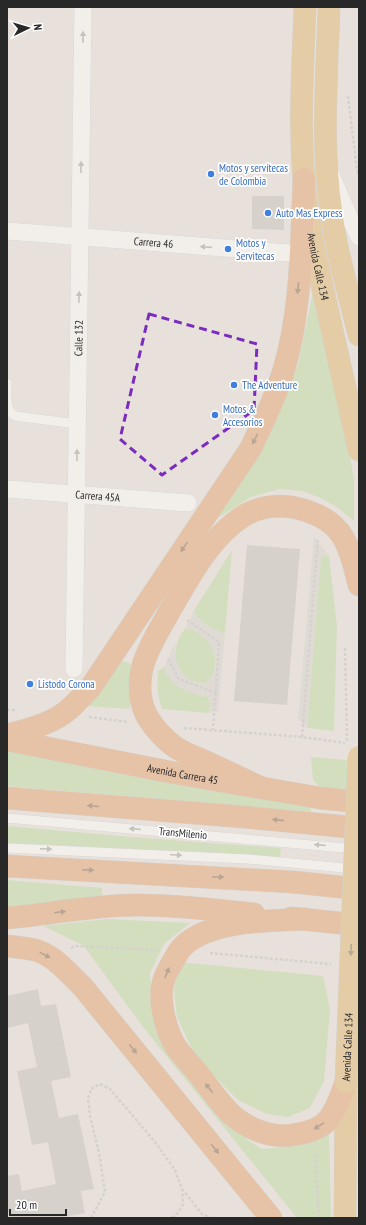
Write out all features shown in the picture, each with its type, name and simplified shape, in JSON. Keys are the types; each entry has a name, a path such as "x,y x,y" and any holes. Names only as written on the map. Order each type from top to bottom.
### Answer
{"highway":[{"path":"7,735 47,722 63,714 91,687 251,448 264,421 284,369 294,327 298,298 301,254 304,179"},
{"path":"262,788 176,748 153,726 147,717 141,702 140,680 143,665 156,636 190,577 217,539 232,524 256,510 272,506 304,510 320,516 333,525 344,539 359,585"},
{"name":"Avenida Carrera 45","path":"7,740 175,773 320,798 359,802"},
{"path":"7,798 359,828"},
{"path":"7,866 285,881 359,889"},
{"path":"7,918 137,905 197,908 359,925"},
{"path":"305,919 254,922 227,926 201,934 188,942 169,968 163,983 161,1000 166,1024 176,1046 228,1111 258,1132 274,1136 291,1136 312,1130 327,1121 335,1109 346,1082"},
{"path":"7,946 36,950 46,954 57,962 82,986 271,1218"}],"main road":[{"name":"Avenida Calle 134","path":"305,7 302,126 304,179 309,224 359,450"},
{"name":"Avenida Calle 134","path":"329,7 325,113 326,162 333,224 359,335"},
{"name":"Avenida Calle 134","path":"346,1218 346,1082 359,757"}],"street":[{"name":"Calle 132","path":"74,669 83,7"},
{"path":"326,162 359,237"},
{"name":"Carrera 46","path":"7,231 301,254"},
{"name":"Carrera 45A","path":"7,489 188,503"}],"lane":[{"path":"7,383 8,408 10,413 15,416 77,424"},
{"name":"TransMilenio","path":"7,818 359,849"},
{"name":"TransMilenio","path":"7,848 248,859 359,870"}],"path":[{"path":"347,91 357,170 359,174"},
{"path":"302,737 318,534"},
{"path":"185,618 219,642 213,730"},
{"path":"164,653 179,679 216,693"},
{"path":"75,946 153,949"},
{"path":"208,953 333,965"},
{"path":"91,1218 105,1192 88,1099 91,1089 100,1084 110,1089 155,1142 175,1170 182,1189 183,1204 177,1214 171,1218"},
{"path":"315,1155 319,1218"},
{"path":"182,1189 202,1214 210,1218"}],"highlighted area":[{"path":"149,314 257,344 254,410 162,475 120,439"}],"green space":[{"path":"313,292 343,415 354,480 354,521 338,508 321,498 302,491 279,489 251,497 213,521 241,479 275,423 298,364"},
{"path":"232,550 225,633 215,630 207,625 193,612"},
{"path":"321,555 329,556 337,626 334,731 307,728"},
{"path":"189,629 202,635 208,640 212,647 215,669 212,677 206,683 188,679 181,673 177,666 176,648 179,638 184,630"},
{"path":"118,660 132,664 130,709 86,706"},
{"path":"164,667 167,675 196,694 208,697 211,706 208,713 162,709 158,695 158,671"},
{"path":"7,750 34,757 99,767 311,805 311,812 7,786"},
{"path":"311,757 359,761 359,791 321,788 313,780"},
{"path":"7,826 281,848 280,858 7,845"},
{"path":"7,880 102,888 102,900 7,909"},
{"path":"107,919 190,923 164,944 150,973 153,1007 208,1098 246,1139 262,1149 299,1146 329,1127 331,1218 297,1218 143,1027 83,945 43,926"},
{"path":"180,962 323,976 330,1010 324,1081 310,1108 288,1117 267,1114 238,1100 215,1077 192,1049 177,1017 174,990"}],"shaded area":[{"path":"314,536 329,556 321,555 307,728 298,719"},
{"path":"193,612 203,623 211,628 225,633 218,712 208,713 211,706 208,697 186,691 177,686 167,675 164,667 176,641 176,660 182,673 191,681 198,684 206,683 212,676 216,665 215,655 208,641 194,630 184,630"}],"building":[{"name":"Auto Mas Express","path":"252,196 284,196 284,230 252,229"},
{"path":"247,545 300,549 287,705 234,701"},
{"path":"38,989 41,1006 56,1004 71,1077 51,1081 59,1118 78,1114 94,1189 81,1191 85,1213 59,1218 9,1218 7,1211 7,1176 19,1174 22,1191 56,1184 48,1142 32,1145 17,1071 37,1067 28,1023 7,1028 7,996"}],"place":[{"name":"Motos y servitecas de Colombia","path":"211,174"},
{"name":"Auto Mas Express","path":"268,213"},
{"name":"Motos y Servitecas","path":"228,249"},
{"name":"The Adventure","path":"234,385"},
{"name":"Motos & Accesorios","path":"215,415"},
{"name":"Listodo Corona","path":"30,684"}]}
